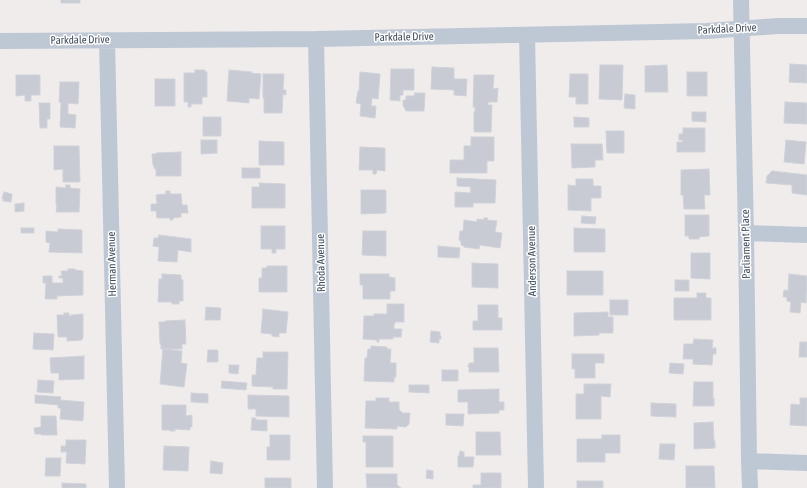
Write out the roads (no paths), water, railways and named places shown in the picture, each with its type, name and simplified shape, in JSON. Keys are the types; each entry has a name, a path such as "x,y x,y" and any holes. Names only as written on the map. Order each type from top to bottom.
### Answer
{"street":[{"name":"Parliament Place","path":"741,0 750,488"},
{"name":"Parkdale Drive","path":"0,41 316,39 707,31 778,26 807,26"},
{"name":"Anderson Avenue","path":"528,35 536,488"},
{"name":"Rhoda Avenue","path":"316,39 326,488"},
{"name":"Herman Avenue","path":"107,40 117,488"},
{"path":"746,233 807,235"},
{"path":"749,461 807,463"}]}
